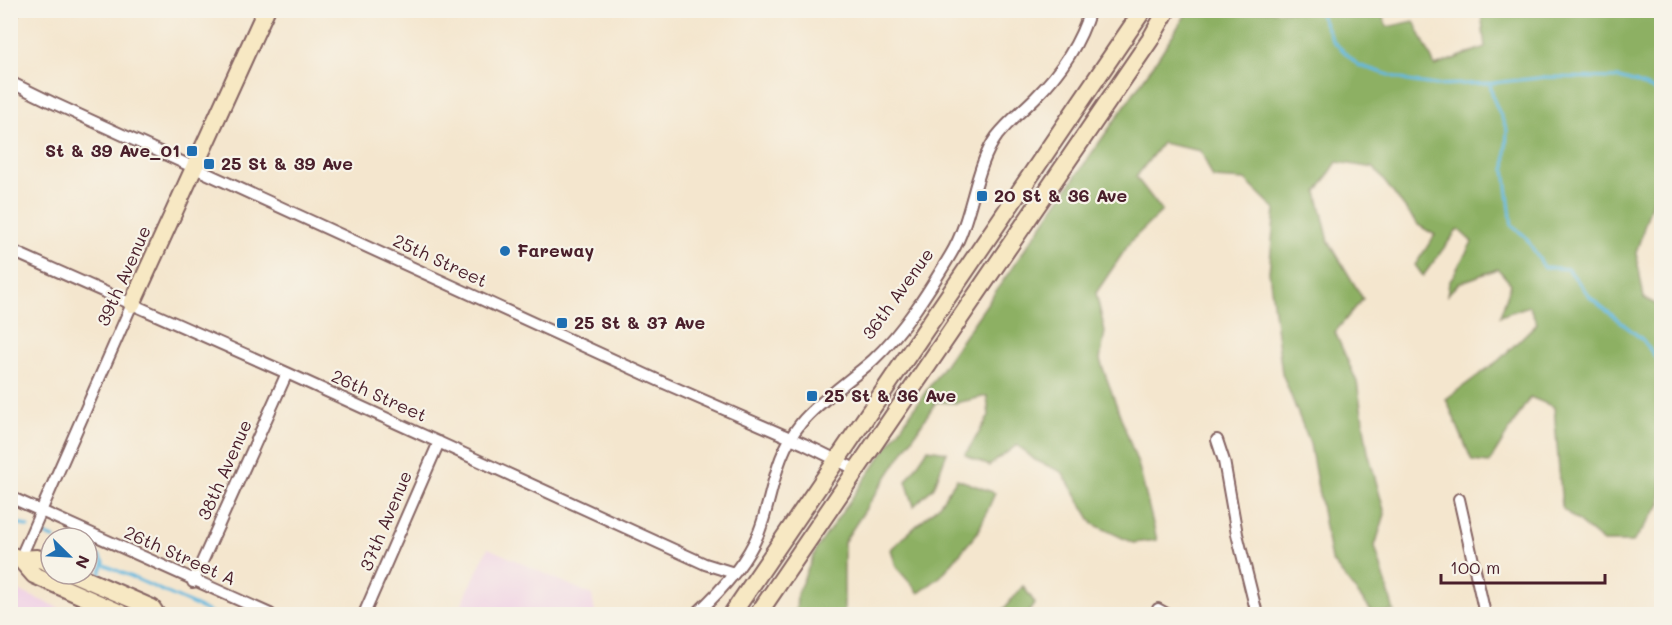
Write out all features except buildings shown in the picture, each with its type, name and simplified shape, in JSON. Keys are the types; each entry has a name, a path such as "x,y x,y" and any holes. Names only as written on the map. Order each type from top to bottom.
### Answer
{"main road":[{"name":"39th Avenue","path":"132,304 266,10"},
{"path":"732,615 1143,10"},
{"path":"758,615 1150,39 1167,10"},
{"path":"15,557 39,559"},
{"path":"15,557 34,575 123,615"},
{"path":"99,585 152,608 156,615"}],"street":[{"path":"10,17 13,10"},
{"name":"36th Avenue","path":"696,615 734,573 749,552 759,533 775,469 802,422 879,354 908,319 952,252 962,232 990,146 1011,120 1036,97 1065,64 1080,37 1090,10"},
{"name":"25th Street","path":"10,82 857,470"},
{"name":"26th Street","path":"10,250 287,373 705,564 734,573"},
{"name":"39th Avenue","path":"15,557 42,511 132,304"},
{"name":"38th Avenue","path":"194,582 287,373"},
{"path":"1217,440 1224,461 1237,534 1257,615"},
{"name":"37th Avenue","path":"364,615 439,442"},
{"name":"26th Street A","path":"10,497 270,615"},
{"path":"1459,499 1485,615"}],"shaded area":[{"path":"488,548 592,595 595,614 457,614"},
{"path":"10,587 73,614 11,614"}],"green space":[{"path":"1188,11 1381,11 1387,27 1414,21 1435,66 1485,47 1481,11 1661,11 1661,195 1653,198 1636,253 1644,298 1661,307 1661,504 1633,542 1603,542 1562,508 1554,407 1530,397 1489,463 1472,461 1446,399 1499,360 1537,323 1529,306 1500,316 1511,284 1498,269 1459,283 1447,295 1449,283 1472,242 1458,229 1423,276 1415,265 1435,235 1418,225 1374,168 1337,162 1317,192 1329,242 1363,299 1335,332 1357,382 1368,452 1385,514 1375,546 1394,611 1373,613 1331,560 1310,444 1282,373 1269,272 1275,209 1245,180 1213,178 1201,151 1162,143 1136,177 1162,211 1131,241 1096,293 1105,332 1100,360 1139,467 1157,540 1133,543 1093,524 1062,472 1035,460 1017,445 989,466 965,455 989,416 987,396 956,403 936,402 844,542 844,612 846,614 796,614 797,594 817,548 1156,61"},
{"path":"928,449 947,452 934,487 914,506 906,481"},
{"path":"957,479 995,493 978,532 941,576 919,593 896,567 891,549 939,505"},
{"path":"1023,586 1035,603 1027,614 969,614 977,609 1002,611"}],"waterway":[{"path":"1318,10 1333,41 1358,65 1408,81 1435,85 1493,83 1546,77 1619,78 1662,93"},
{"path":"1490,84 1493,98 1507,130 1505,170 1512,226 1525,236 1544,267 1568,269 1591,298 1643,340 1662,367"},
{"path":"10,520 28,527"},
{"path":"99,556 104,562 100,574"},
{"path":"103,564 214,614"},
{"path":"87,606 89,614"}],"place":[{"name":"St & 39 Ave_01","path":"192,151"},
{"name":"25 St & 39 Ave","path":"209,164"},
{"name":"20 St & 36 Ave","path":"982,196"},
{"name":"Fareway","path":"505,251"},
{"name":"25 St & 37 Ave","path":"562,323"},
{"name":"25 St & 36 Ave","path":"812,396"}]}
